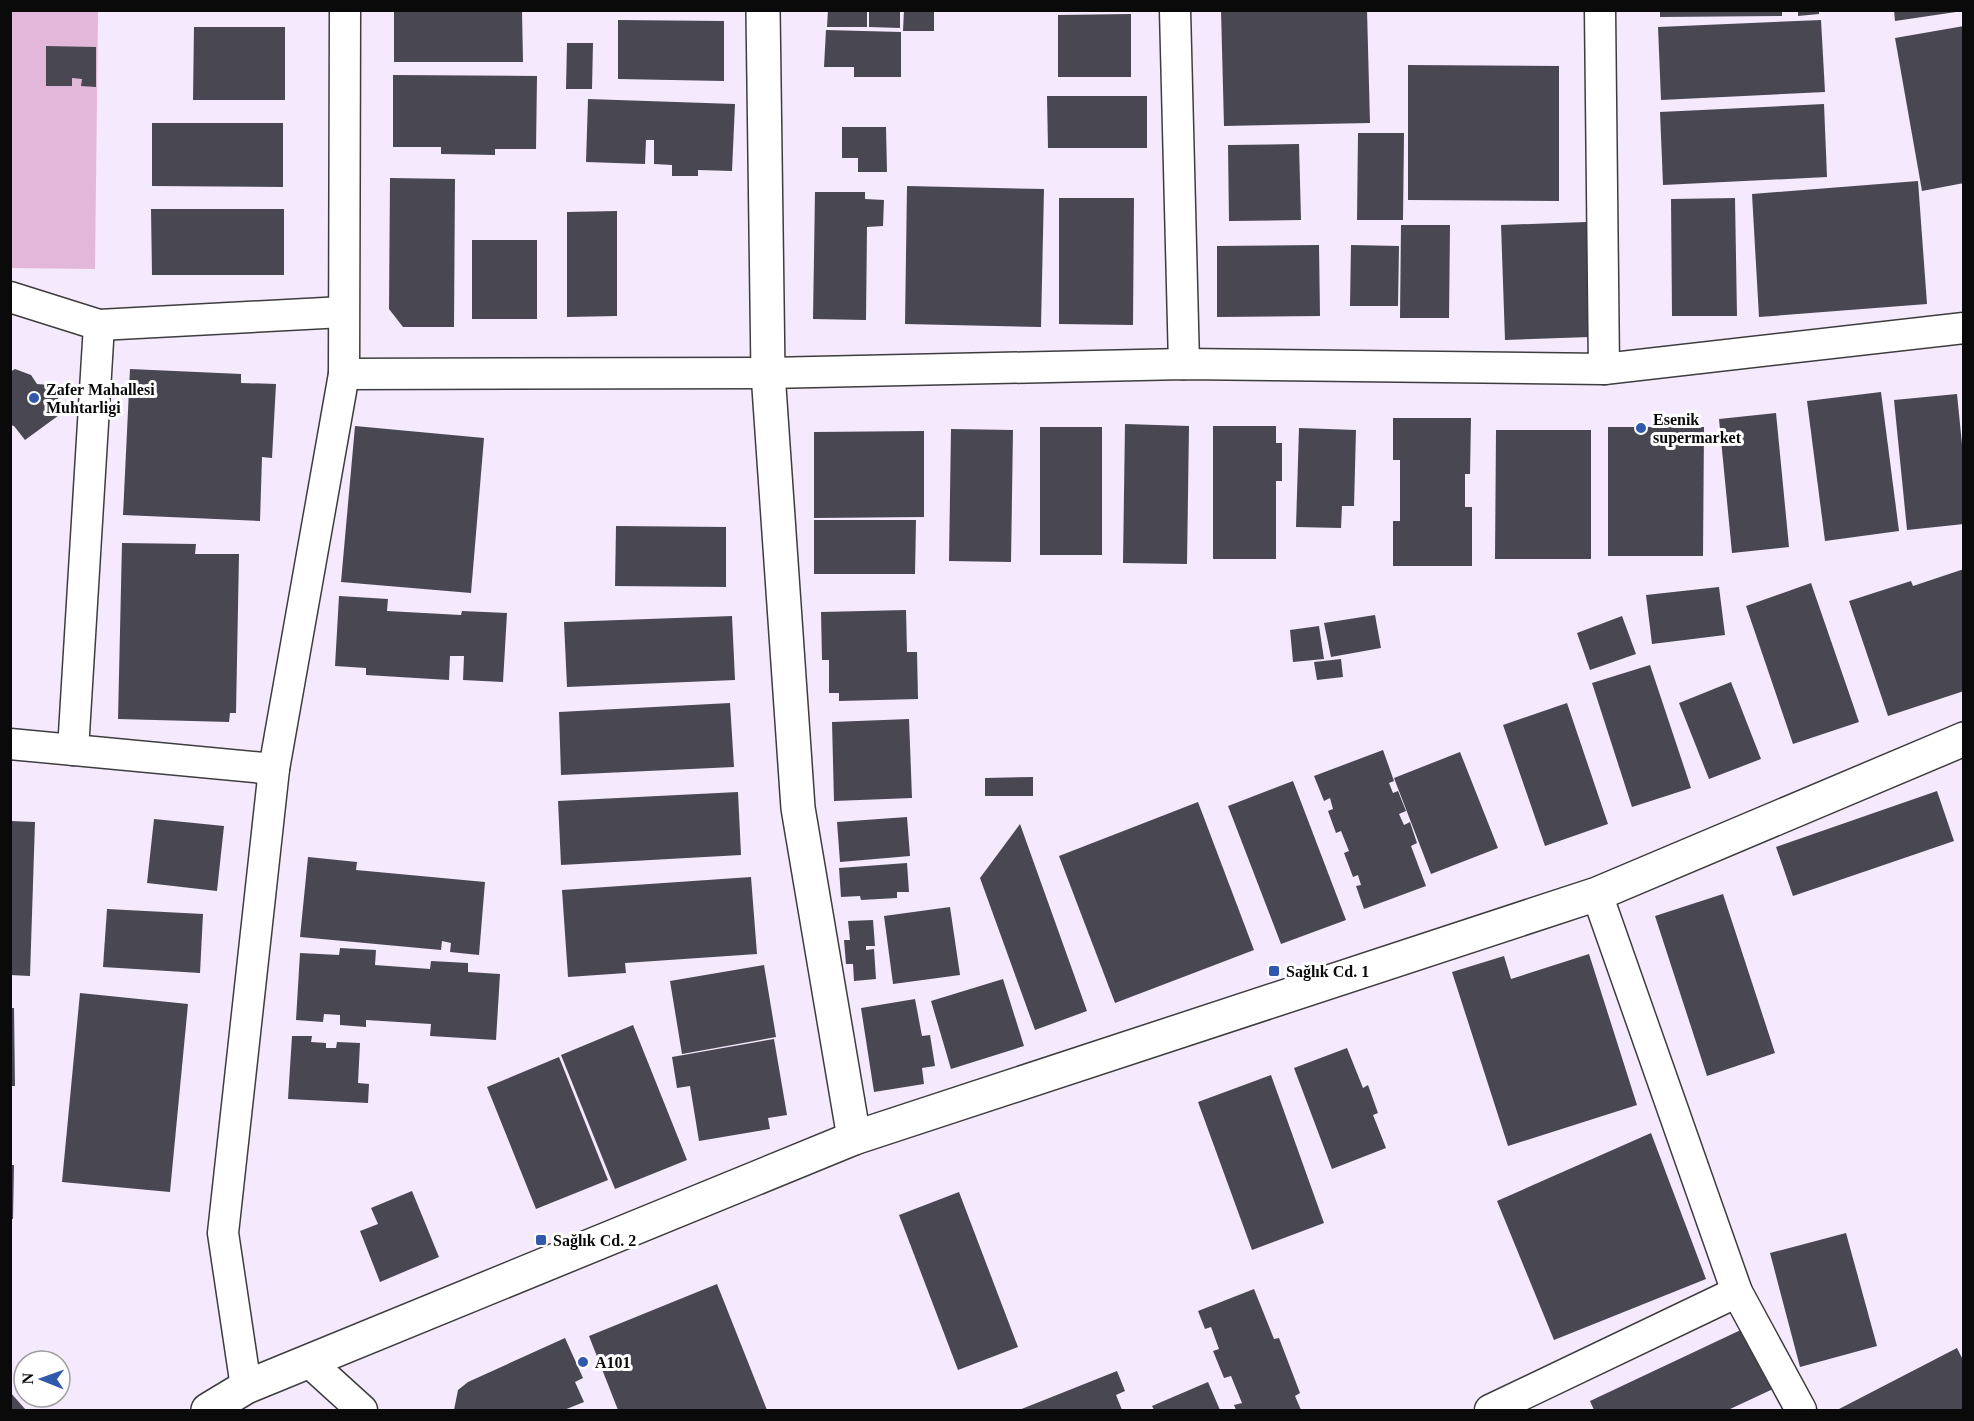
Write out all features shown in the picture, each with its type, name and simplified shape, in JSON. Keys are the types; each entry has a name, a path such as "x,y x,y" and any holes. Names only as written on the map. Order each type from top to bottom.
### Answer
{"street":[{"path":"246,1387 223,1233 274,769 344,374 345,10"},
{"path":"763,10 768,373 798,808 854,1138"},
{"path":"1175,10 1184,364"},
{"path":"1600,10 1604,369"},
{"path":"10,297 99,325 344,312"},
{"path":"74,750 99,325"},
{"path":"344,374 768,373 1184,364 1604,369 1964,327"},
{"path":"208,1410 246,1387 854,1138 1597,894 1964,739"},
{"path":"10,744 274,769"},
{"path":"1597,894 1737,1292 1801,1410"},
{"path":"1490,1410 1737,1292"},
{"path":"309,1361 362,1410"}],"shaded area":[{"path":"11,11 98,11 95,269 11,268"}],"building":[{"path":"394,10 522,10 523,62 394,62"},
{"path":"828,10 867,10 867,27 827,27"},
{"path":"869,10 900,10 900,28 869,27"},
{"path":"904,10 934,10 934,31 903,31"},
{"path":"1221,10 1367,10 1370,123 1224,126"},
{"path":"1660,10 1782,10 1782,16 1660,17"},
{"path":"1798,10 1819,10 1819,14 1798,16"},
{"path":"1894,10 1956,10 1956,12 1895,21"},
{"path":"1131,14 1131,77 1058,77 1058,15"},
{"path":"618,20 724,21 724,81 618,79"},
{"path":"1821,20 1825,92 1661,100 1658,27"},
{"path":"1964,26 1964,183 1922,191 1895,38"},
{"path":"194,27 285,27 285,100 193,100"},
{"path":"826,30 901,32 901,77 854,77 854,67 824,67"},
{"path":"567,43 593,43 592,89 566,89"},
{"path":"46,46 96,47 96,87 81,86 82,79 72,78 72,86 46,86"},
{"path":"1408,65 1559,66 1559,201 1408,200"},
{"path":"393,75 537,76 536,149 495,149 495,155 441,154 441,147 393,147"},
{"path":"1047,96 1147,96 1147,148 1048,148"},
{"path":"588,99 735,104 732,171 698,170 698,176 672,176 672,165 654,164 654,140 646,140 645,164 586,162"},
{"path":"1824,104 1827,177 1663,185 1660,112"},
{"path":"152,123 283,123 283,187 152,186"},
{"path":"842,127 886,127 887,172 858,172 858,158 842,158"},
{"path":"1358,133 1404,133 1403,220 1357,220"},
{"path":"1299,144 1301,220 1229,221 1228,145"},
{"path":"390,178 455,179 454,327 403,327 389,309"},
{"path":"1918,181 1927,304 1759,317 1752,194"},
{"path":"907,186 1044,189 1041,327 905,324"},
{"path":"815,192 865,192 865,199 884,200 883,226 867,227 866,320 813,319"},
{"path":"1059,198 1134,198 1133,325 1059,324"},
{"path":"1735,198 1737,316 1672,316 1671,199"},
{"path":"151,209 284,209 284,275 152,275"},
{"path":"617,211 617,316 567,317 567,212"},
{"path":"1586,222 1590,337 1505,340 1501,225"},
{"path":"1401,225 1450,225 1449,318 1400,318"},
{"path":"472,240 537,240 537,319 472,319"},
{"path":"1319,245 1320,316 1217,317 1217,246"},
{"path":"1351,245 1399,246 1398,306 1350,306"},
{"name":"Zafer Mahallesi Muhtarligi","path":"15,369 31,375 37,384 49,385 66,410 25,440 14,426 10,425 10,372"},
{"path":"130,369 241,374 241,383 276,384 272,458 262,457 260,521 123,515"},
{"path":"1881,392 1899,531 1825,541 1807,401"},
{"path":"1957,394 1964,464 1964,524 1907,530 1894,400"},
{"path":"1776,413 1789,547 1732,553 1719,419"},
{"path":"1393,418 1471,418 1470,474 1465,474 1465,507 1472,507 1472,566 1393,566 1393,521 1400,521 1400,460 1393,460"},
{"path":"1125,424 1189,426 1187,564 1123,563"},
{"path":"355,426 484,438 471,593 341,582"},
{"path":"1213,426 1276,426 1276,443 1282,443 1282,481 1276,481 1276,559 1213,559"},
{"path":"1040,427 1102,427 1102,555 1040,555"},
{"path":"1608,427 1704,427 1703,556 1608,556"},
{"path":"1299,428 1356,430 1354,506 1342,506 1341,528 1296,527"},
{"path":"951,429 1013,430 1011,562 949,561"},
{"path":"1496,430 1591,430 1591,559 1495,559"},
{"path":"924,431 924,517 814,518 814,432"},
{"path":"814,520 916,520 915,574 814,574"},
{"path":"616,526 726,527 726,587 615,586"},
{"path":"122,543 196,544 195,554 239,554 236,713 230,713 229,722 118,719"},
{"path":"1964,569 1964,691 1888,716 1849,601 1911,581 1913,586"},
{"path":"1811,583 1859,722 1793,744 1746,606"},
{"path":"1719,587 1725,635 1652,644 1646,595"},
{"path":"339,596 388,599 387,611 461,615 462,611 507,613 503,682 463,680 464,656 450,656 449,680 366,675 366,668 335,666"},
{"path":"906,610 907,652 917,652 918,699 839,701 839,693 829,693 829,660 822,660 821,612"},
{"path":"1375,615 1381,648 1331,657 1324,623"},
{"path":"732,616 735,680 567,687 564,622"},
{"path":"1622,616 1636,654 1590,670 1577,633"},
{"path":"1319,626 1324,659 1293,662 1290,630"},
{"path":"1341,659 1343,677 1317,680 1314,662"},
{"path":"1650,665 1691,788 1632,807 1592,683"},
{"path":"1731,682 1761,759 1709,779 1679,703"},
{"path":"730,703 734,767 561,775 559,712"},
{"path":"1567,703 1608,824 1545,846 1503,725"},
{"path":"909,719 912,798 834,801 832,722"},
{"path":"1383,750 1394,781 1389,783 1393,793 1398,791 1406,811 1399,814 1404,825 1410,822 1417,843 1411,846 1426,886 1364,909 1356,886 1361,885 1358,875 1353,877 1344,853 1349,851 1341,831 1336,833 1328,811 1333,809 1330,798 1324,801 1314,776"},
{"path":"1460,752 1498,848 1431,874 1394,778"},
{"path":"1033,777 1033,796 985,796 985,778"},
{"path":"1293,781 1346,920 1281,944 1228,806"},
{"path":"1937,791 1954,841 1793,896 1776,847"},
{"path":"738,792 741,855 561,865 558,801"},
{"path":"1198,802 1254,950 1115,1003 1059,856"},
{"path":"907,817 910,856 840,862 837,822"},
{"path":"154,819 224,826 217,891 147,883"},
{"path":"10,821 35,822 30,976 10,975"},
{"path":"1020,824 1087,1011 1035,1030 980,878"},
{"path":"308,857 357,862 356,870 485,882 479,955 450,952 451,943 442,941 441,950 300,937"},
{"path":"907,863 909,892 897,892 897,898 861,900 860,896 841,897 839,868"},
{"path":"751,877 757,954 625,963 626,973 568,977 562,890"},
{"path":"1723,894 1775,1053 1707,1076 1655,916"},
{"path":"950,907 960,975 893,984 884,916"},
{"path":"107,909 203,914 200,973 103,967"},
{"path":"873,920 875,946 866,946 866,950 874,949 876,979 854,981 853,964 846,964 844,940 850,940 848,921"},
{"path":"340,948 376,950 375,965 430,969 431,961 468,963 468,972 500,974 496,1040 430,1036 431,1024 366,1020 366,1027 340,1025 340,1015 324,1014 323,1022 296,1020 300,953 339,955"},
{"path":"1589,954 1637,1105 1508,1146 1452,972 1504,956 1511,979"},
{"path":"764,965 776,1037 682,1054 670,981"},
{"path":"1003,979 1024,1046 951,1069 931,1001"},
{"path":"80,993 188,1004 170,1192 62,1182"},
{"path":"915,999 922,1036 930,1035 935,1066 922,1068 924,1084 874,1092 861,1008"},
{"path":"10,1008 14,1008 15,1086 10,1086"},
{"path":"633,1025 687,1160 615,1189 561,1055"},
{"path":"292,1036 312,1036 311,1042 326,1043 326,1048 336,1048 337,1042 360,1043 358,1083 369,1084 368,1103 288,1099"},
{"path":"774,1039 787,1115 768,1118 770,1129 699,1141 690,1086 677,1088 672,1057"},
{"path":"1347,1048 1363,1088 1368,1085 1378,1113 1373,1115 1386,1148 1332,1169 1294,1068"},
{"path":"559,1057 608,1180 536,1209 487,1087"},
{"path":"1271,1075 1324,1223 1252,1250 1198,1102"},
{"path":"1651,1133 1706,1279 1554,1340 1497,1201"},
{"path":"10,1165 14,1165 13,1219 10,1219"},
{"path":"412,1191 439,1257 380,1282 360,1231 378,1224 371,1208"},
{"path":"959,1192 1018,1347 958,1370 899,1215"},
{"path":"1846,1233 1877,1346 1800,1367 1770,1253"},
{"path":"717,1284 767,1410 618,1410 589,1336"},
{"path":"1254,1289 1274,1339 1279,1338 1300,1393 1295,1396 1301,1410 1236,1410 1234,1405 1242,1403 1231,1376 1224,1378 1213,1351 1219,1349 1211,1327 1205,1329 1198,1311"},
{"path":"1745,1328 1773,1389 1728,1410 1594,1410 1590,1401"},
{"path":"565,1338 583,1378 575,1382 584,1402 564,1410 454,1410 458,1390 468,1382"},
{"path":"1957,1348 1964,1362 1964,1410 1839,1409"},
{"path":"1117,1371 1125,1391 1116,1395 1122,1410 1019,1410"},
{"path":"1208,1382 1220,1410 1154,1410 1152,1406"},
{"path":"10,1392 12,1409 26,1410 10,1410"}],"place":[{"name":"Zafer Mahallesi Muhtarligi","path":"34,398"},
{"name":"Esenik supermarket","path":"1641,428"},
{"name":"Sağlık Cd. 1","path":"1274,971"},
{"name":"Sağlık Cd. 2","path":"541,1240"},
{"name":"A101","path":"583,1362"}]}
